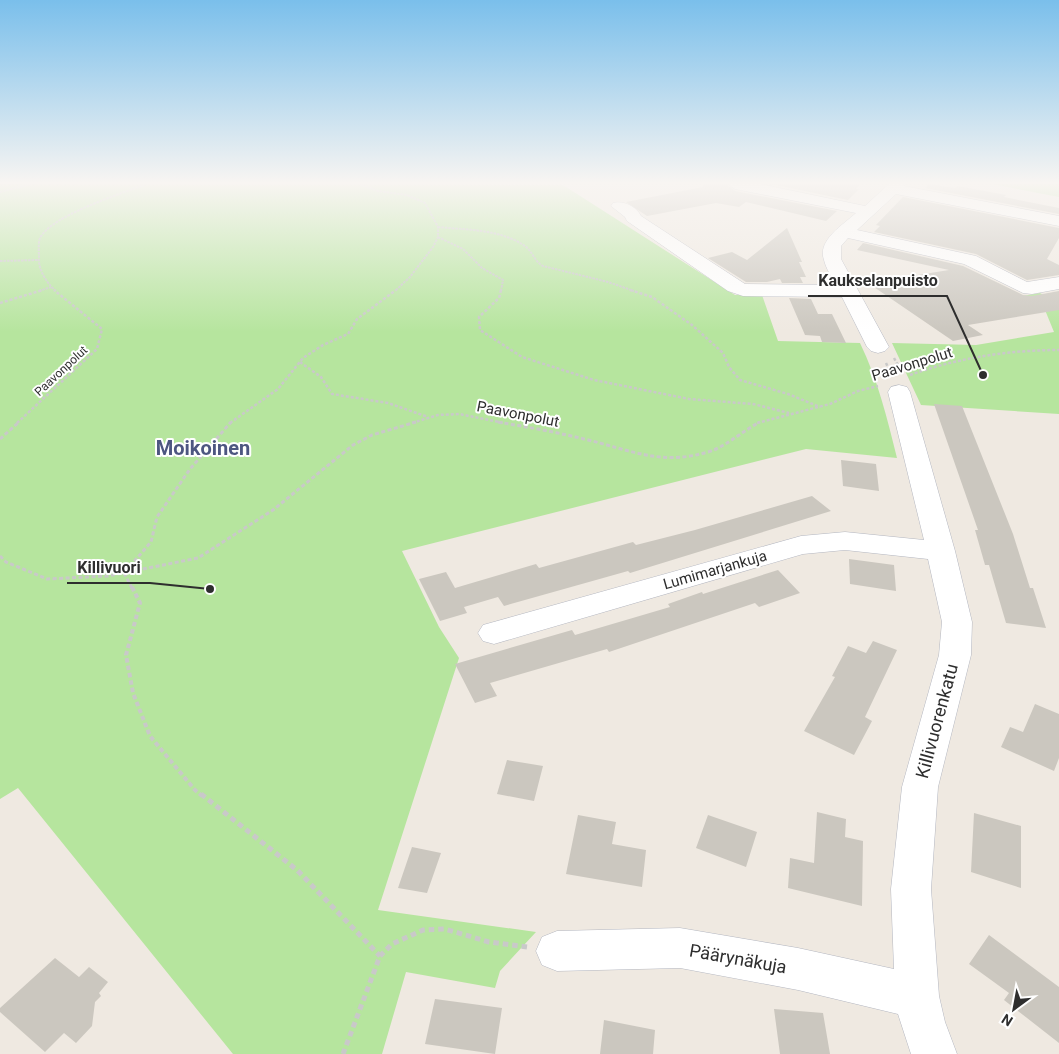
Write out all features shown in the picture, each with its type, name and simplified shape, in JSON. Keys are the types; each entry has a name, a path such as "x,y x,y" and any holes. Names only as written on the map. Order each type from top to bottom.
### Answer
{"street":[{"path":"655,233 735,287 743,290 848,291"},
{"path":"844,233 836,240 831,253 832,259 878,347"},
{"path":"850,233 970,260 1023,287 1032,288 1059,284"},
{"name":"Killivuorenkatu","path":"897,386 957,622 955,655 920,787 911,889 917,996 922,1022 934,1054"},
{"name":"Lumimarjankuja","path":"494,633 802,545 844,541 940,551"},
{"name":"Päärynäkuja","path":"557,951 680,948 798,969 917,996"}],"path":[{"path":"0,261 38,260 40,239 45,233"},
{"path":"380,956 297,870 194,790 150,736 133,693 126,655 140,603 124,573 152,542 158,517 190,468 231,422 278,389 303,358 323,345 348,334 357,319 392,294 410,277 438,237 438,233"},
{"path":"493,233 500,234 528,248 534,262 543,266 608,282 652,297 692,325 723,353 730,367 740,380 788,394 820,407"},
{"path":"438,237 463,249 482,268 504,280 499,298 479,317 480,330 522,357 594,380 689,399 753,404 791,414"},
{"name":"Paavonpolut","path":"0,439 98,349 102,329 51,287 38,265 38,260"},
{"path":"0,303 51,287"},
{"path":"878,347 897,386"},
{"name":"Paavonpolut","path":"0,556 6,562 47,580 108,576 198,558 273,510 353,444 372,435 438,415 459,414 585,439 638,455 663,458 692,456 713,450 759,422 820,407 858,391 897,386 940,364 1027,350 1059,350"},
{"path":"300,362 321,377 332,394 388,403 428,418"},
{"path":"343,1054 380,956 392,944 423,930 445,929 489,942 557,951"}],"green space":[{"path":"0,233 638,233 735,295 762,295 778,341 860,343 882,399 897,458 806,449 402,551 439,627 459,658 378,910 536,932 500,971 495,988 406,972 382,1054 233,1054 18,788 0,799"},
{"path":"1040,293 1059,304 1059,414 921,405 892,343 976,345 1054,332 1045,310 1022,296"}],"building":[{"path":"781,233 789,233 802,262 799,262 806,277 800,277 803,283 782,283 780,279 767,282 746,282 708,258 732,252 747,260"},
{"path":"880,233 1059,233 1059,238 1047,259 1059,265 1059,275 1027,280 976,254"},
{"path":"863,243 963,266 1023,295 1032,296 1059,291 1059,310 968,325 983,335 953,341 868,283 949,270 857,250"},
{"path":"789,298 811,299 818,314 832,314 846,343 822,342 820,336 805,335"},
{"path":"934,404 962,406 1013,534 1030,588 1033,588 1046,628 1006,623 989,565 985,565 975,530 978,530"},
{"path":"841,460 876,464 879,491 843,486"},
{"path":"812,496 831,511 630,573 628,571 504,606 498,597 464,607 467,613 440,621 419,579 446,572 455,588 536,564 539,568 633,542 636,545 695,530"},
{"path":"849,559 894,565 896,591 850,584"},
{"path":"778,570 800,593 759,607 755,603 609,652 607,649 490,683 497,696 475,703 455,664 572,630 575,635 670,607 668,604 702,592 703,594"},
{"path":"873,641 897,650 865,717 872,721 854,755 804,731 835,677 832,676 848,646 866,653"},
{"path":"1035,704 1059,714 1059,758 1054,771 1001,747 1010,727 1023,732"},
{"path":"507,760 543,766 534,801 497,794"},
{"path":"817,812 846,819 845,837 863,841 862,906 788,888 790,858 814,863"},
{"path":"974,813 1021,826 1021,888 971,872"},
{"path":"578,815 616,822 612,844 646,850 642,887 566,874"},
{"path":"708,815 757,832 746,867 696,848"},
{"path":"412,847 441,853 427,893 398,888"},
{"path":"989,935 1059,987 1059,1043 1004,1000 1009,993 969,964"},
{"path":"55,958 79,977 89,967 108,982 99,993 101,996 95,1002 92,1026 76,1043 64,1033 45,1052 0,1012 0,1008"},
{"path":"435,999 502,1008 495,1054 425,1044"},
{"path":"774,1009 823,1013 830,1054 780,1054"},
{"path":"604,1020 655,1030 653,1054 600,1054"}],"place":[{"name":"Kaukselanpuisto","path":"983,375"},
{"name":"Killivuori","path":"210,589"}],"district":[{"name":"Moikoinen","path":"203,448"}]}
